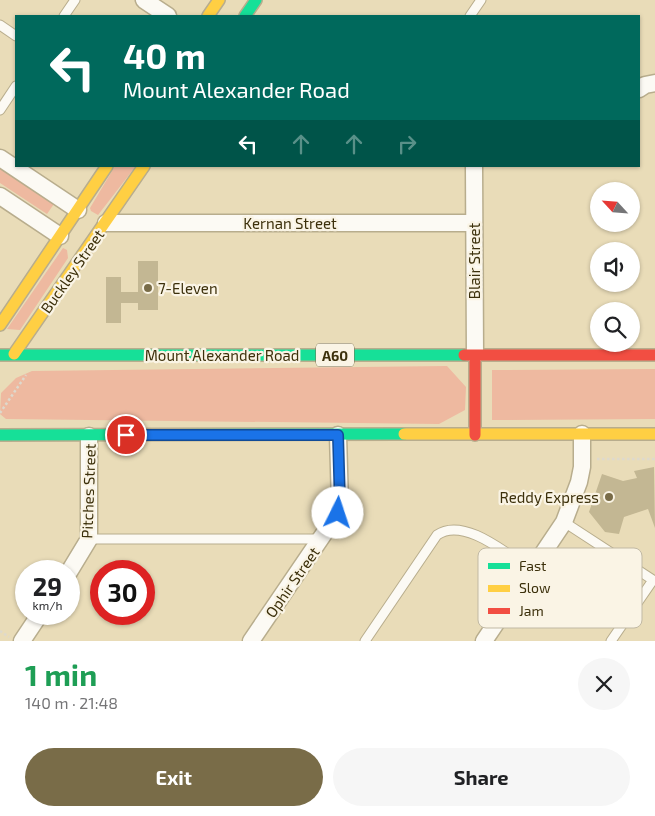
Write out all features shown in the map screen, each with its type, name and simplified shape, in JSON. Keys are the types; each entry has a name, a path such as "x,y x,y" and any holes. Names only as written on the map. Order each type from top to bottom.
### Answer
{"main road":[{"path":"209,15 219,0"},
{"path":"246,15 256,0"},
{"name":"Buckley Street","path":"5,369 72,244 78,210 106,167"},
{"name":"Buckley Street","path":"0,325 72,244 106,223 143,167"},
{"path":"78,210 96,223 106,223"},
{"name":"Mount Alexander Road","path":"0,355 655,355"},
{"path":"475,355 475,435"},
{"path":"0,435 655,434"}],"street":[{"path":"144,0 166,15"},
{"path":"640,89 645,85 655,83"},
{"path":"640,91 644,95 655,95"},
{"path":"0,158 78,210"},
{"name":"Blair Street","path":"474,167 475,355"},
{"path":"0,196 72,244"},
{"name":"Kernan Street","path":"106,223 473,223"},
{"path":"547,548 564,522 579,482 582,467 582,434"},
{"name":"Ophir Street","path":"251,641 338,513 340,504 338,435"},
{"name":"Pitches Street","path":"76,560 89,539 89,436"},
{"path":"22,641 33,625"},
{"path":"484,641 493,628"}],"lane":[{"path":"65,15 75,0"},
{"path":"471,15 481,0"},
{"path":"0,25 15,35"},
{"path":"0,110 15,88"},
{"path":"564,522 604,548"},
{"path":"365,641 436,535 443,531 459,530 483,537 499,548"},
{"path":"89,539 321,539"},
{"path":"642,572 654,580 642,597"},
{"path":"611,641 620,628"}],"shaded area":[{"path":"0,164 56,201 47,214 0,183"},
{"path":"114,167 135,167 98,215 91,211 90,208"},
{"path":"63,248 67,250 68,258 20,330 7,329"},
{"path":"447,366 466,387 465,410 439,424 6,419 0,414 1,393 16,378 32,371"},
{"path":"655,369 655,419 492,420 492,370"}],"building":[{"path":"138,261 158,261 158,310 138,310 138,303 121,303 121,323 106,323 106,277 121,277 121,292 138,292"},
{"path":"654,467 655,528 648,509 624,517 619,534 605,532 589,512 602,474 623,481 637,478 634,471"}],"traffic: fast":[{"path":"246,15 256,0"},
{"path":"0,355 464,355"},
{"path":"0,435 404,434"}],"traffic: slow":[{"path":"209,15 219,0"},
{"path":"0,325 106,167"},
{"path":"14,354 143,167"},
{"path":"404,434 655,434"}],"traffic: jam":[{"path":"464,355 655,355"},
{"path":"475,355 475,435"}],"place":[{"name":"7-Eleven","path":"148,288"},
{"name":"Reddy Express","path":"609,497"}],"route":[{"path":"126,435 338,435 340,504 338,513"}]}
